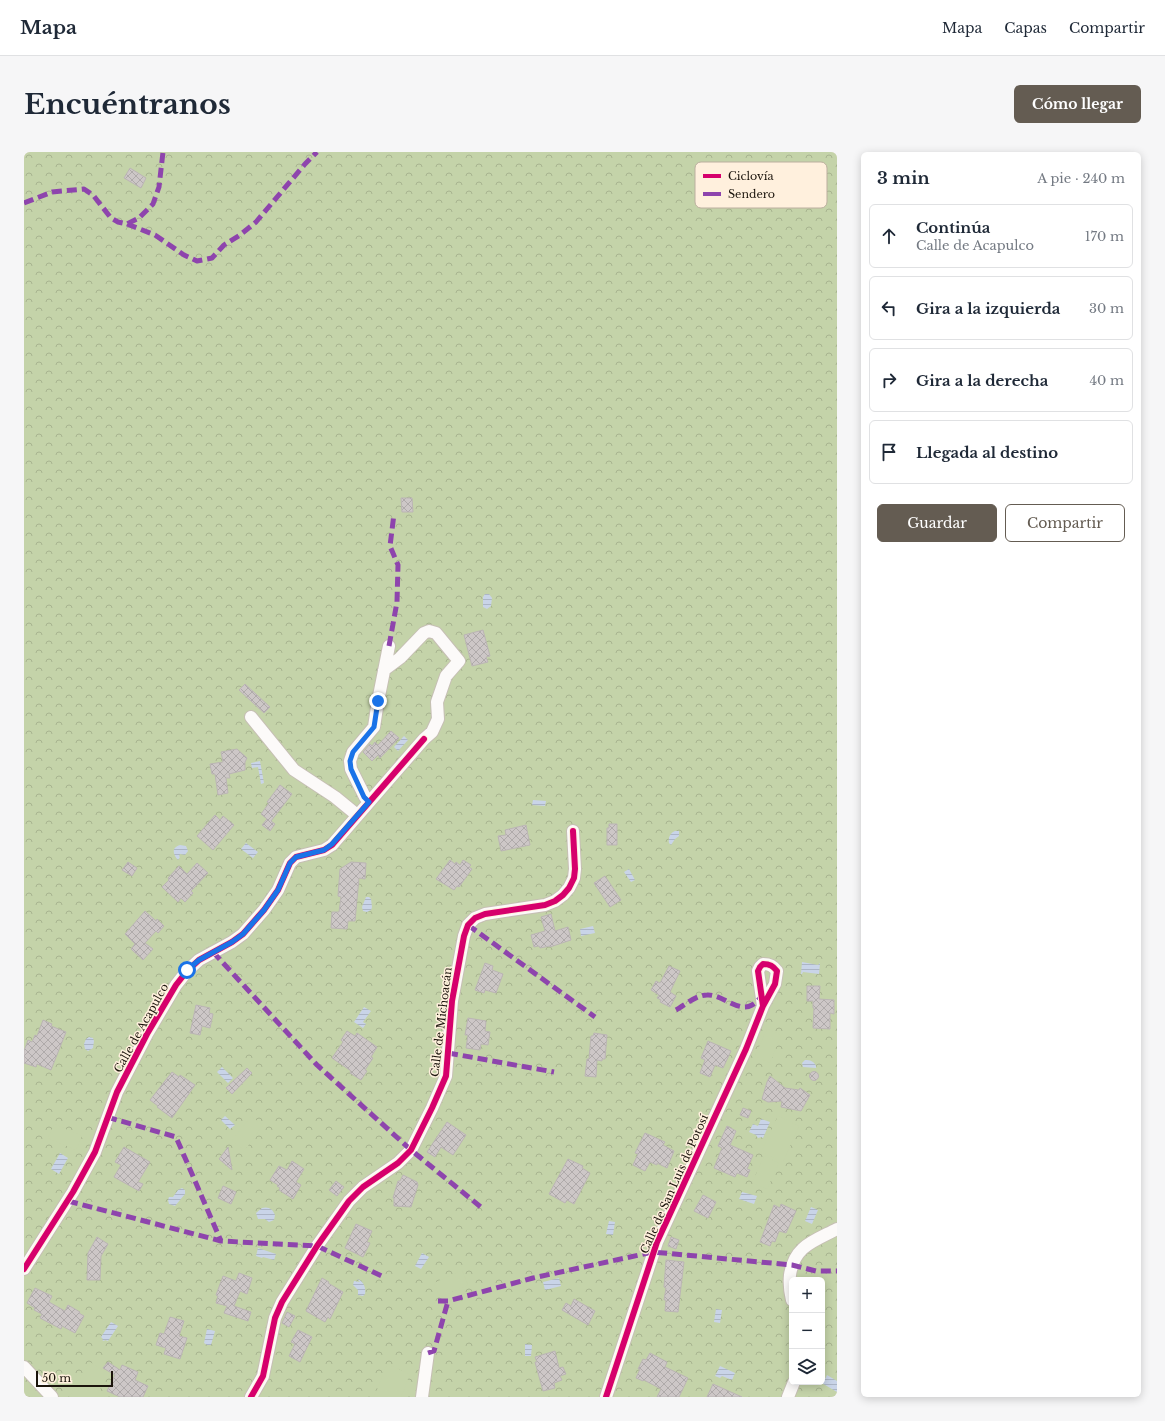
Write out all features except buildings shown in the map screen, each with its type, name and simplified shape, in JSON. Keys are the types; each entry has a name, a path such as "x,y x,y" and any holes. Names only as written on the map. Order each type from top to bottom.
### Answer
{"street":[{"name":"Calle de Acapulco","path":"24,1269 73,1192 95,1152 117,1092 147,1034 176,985 187,970 199,960 232,942 243,934 264,910 278,890 290,863 296,857 324,850 332,844 424,739 432,732 438,719 438,702 446,676 459,661 436,633 429,631 424,633 400,658 384,670"},
{"path":"369,802 364,797 351,769 350,761 353,752 374,727 389,646"},
{"path":"251,717 294,770 335,797 357,815"},
{"name":"Calle de Michoacán","path":"251,1397 262,1376 275,1318 282,1302 317,1246 350,1201 363,1187 398,1163 411,1150 436,1101 446,1076 452,1001 464,936 468,925 475,918 485,914 545,905 555,901 563,895 569,888 574,873 573,831"},
{"name":"Calle de San Luis de Potosí","path":"606,1397 657,1242 746,1050 763,1006"},
{"path":"790,1277 792,1266 796,1256 803,1248 837,1229"},
{"path":"422,1397 428,1353"},
{"path":"24,1367 52,1397"},
{"path":"788,1397 793,1385"}],"green space":[{"path":"24,152 837,152 837,1397 24,1397"},
{"path":"767,1029 781,1035 770,1063 755,1056"},
{"path":"251,1116 263,1125 245,1150 232,1141"},
{"path":"778,1116 799,1126 783,1162 761,1152"},
{"path":"54,1124 82,1136 76,1150 48,1138"},
{"path":"764,1156 779,1163 767,1189 752,1183"},
{"path":"462,1270 468,1285 440,1297 434,1283"},
{"path":"90,1362 110,1374 95,1397 69,1397"},
{"path":"387,1364 410,1374 401,1397 374,1397"}],"water":[{"path":"485,594 489,594 492,598 491,606 487,609 483,607 483,597"},
{"path":"404,736 408,740 398,751 394,747"},
{"path":"260,761 264,783 261,784 258,767 252,768 251,763"},
{"path":"533,800 546,801 545,806 532,805"},
{"path":"675,831 679,831 679,836 671,845 669,843 669,838"},
{"path":"246,843 258,852 253,858 241,849"},
{"path":"180,845 186,846 188,851 185,855 180,854 178,860 175,856 174,849"},
{"path":"629,869 635,880 631,882 624,872"},
{"path":"366,897 371,899 372,907 371,910 367,912 363,911 362,907"},
{"path":"593,926 595,933 581,936 580,929"},
{"path":"802,962 818,965 820,963 819,974 803,972 801,974"},
{"path":"364,1007 371,1011 363,1022 366,1024 363,1028 354,1022"},
{"path":"89,1037 93,1038 94,1041 93,1048 88,1051 85,1049 84,1044 86,1039"},
{"path":"805,1060 813,1062 816,1068 803,1067 802,1063"},
{"path":"222,1067 233,1078 228,1083 217,1072"},
{"path":"225,1116 235,1125 230,1129 221,1120"},
{"path":"761,1119 770,1122 763,1138 758,1138 756,1135 749,1132 753,1124 758,1126"},
{"path":"60,1153 68,1158 59,1174 51,1169"},
{"path":"182,1188 185,1190 185,1194 175,1206 169,1204 169,1197 173,1197 178,1190"},
{"path":"742,1192 757,1196 754,1204 739,1199"},
{"path":"266,1207 272,1210 275,1215 274,1220 269,1222 265,1219 258,1219 256,1213 262,1208"},
{"path":"811,1207 818,1210 812,1224 805,1221"},
{"path":"609,1221 615,1222 613,1235 606,1234"},
{"path":"258,1248 276,1254 274,1260 256,1256"},
{"path":"422,1253 429,1257 421,1269 415,1266"},
{"path":"559,1278 561,1286 545,1290 543,1282"},
{"path":"357,1279 361,1281 365,1287 365,1294 363,1296 358,1295 358,1290 353,1285 354,1281 360,1282"},
{"path":"716,1309 722,1310 720,1323 714,1322"},
{"path":"111,1322 118,1326 108,1341 104,1341 101,1337"},
{"path":"207,1329 215,1331 211,1345 204,1343"},
{"path":"525,1344 532,1345 531,1356 525,1356"},
{"path":"720,1366 735,1373 732,1380 722,1376 720,1378 715,1376"},
{"path":"827,1375 837,1381 837,1392 825,1385"}],"marked path":[{"path":"24,203 52,192 84,189 93,195 111,218 118,222 127,224 139,218 153,204 159,187 163,152"},
{"path":"127,224 155,235 184,255 197,261 212,258 224,245 240,235 256,222 317,152"},
{"path":"389,646 397,602 398,565 390,546 394,514"},
{"path":"468,925 595,1017"},
{"path":"213,952 317,1065 411,1150 482,1208"},
{"path":"676,1010 695,998 703,995 713,995 741,1007 747,1007 753,1004 762,996"},
{"path":"448,1053 554,1072"},
{"path":"107,1117 176,1137 221,1241"},
{"path":"68,1201 221,1241 317,1246 384,1277"},
{"path":"438,1301 448,1301 533,1278 653,1252 792,1265 816,1271 837,1271"},
{"path":"428,1353 434,1351 448,1301"}],"cycle path":[{"path":"24,1269 73,1192 95,1152 117,1092 147,1034 176,985 187,971 199,960 232,942 243,934 264,910 278,890 290,863 296,857 324,850 332,845 424,739"},
{"path":"251,1397 263,1376 275,1318 282,1302 317,1246 349,1201 363,1187 398,1163 411,1150 432,1108 446,1076 452,1001 464,936 468,925 475,918 485,914 545,905 555,901 563,895 569,888 574,878 573,831"},
{"path":"606,1397 657,1242 746,1049 763,1006 775,984 777,971 768,964 763,964 758,971 763,1006"}],"route":[{"path":"187,970 199,960 232,942 243,934 264,910 278,890 290,863 296,857 324,850 332,844 369,802 364,797 351,769 350,761 353,752 374,727 378,701"}]}
